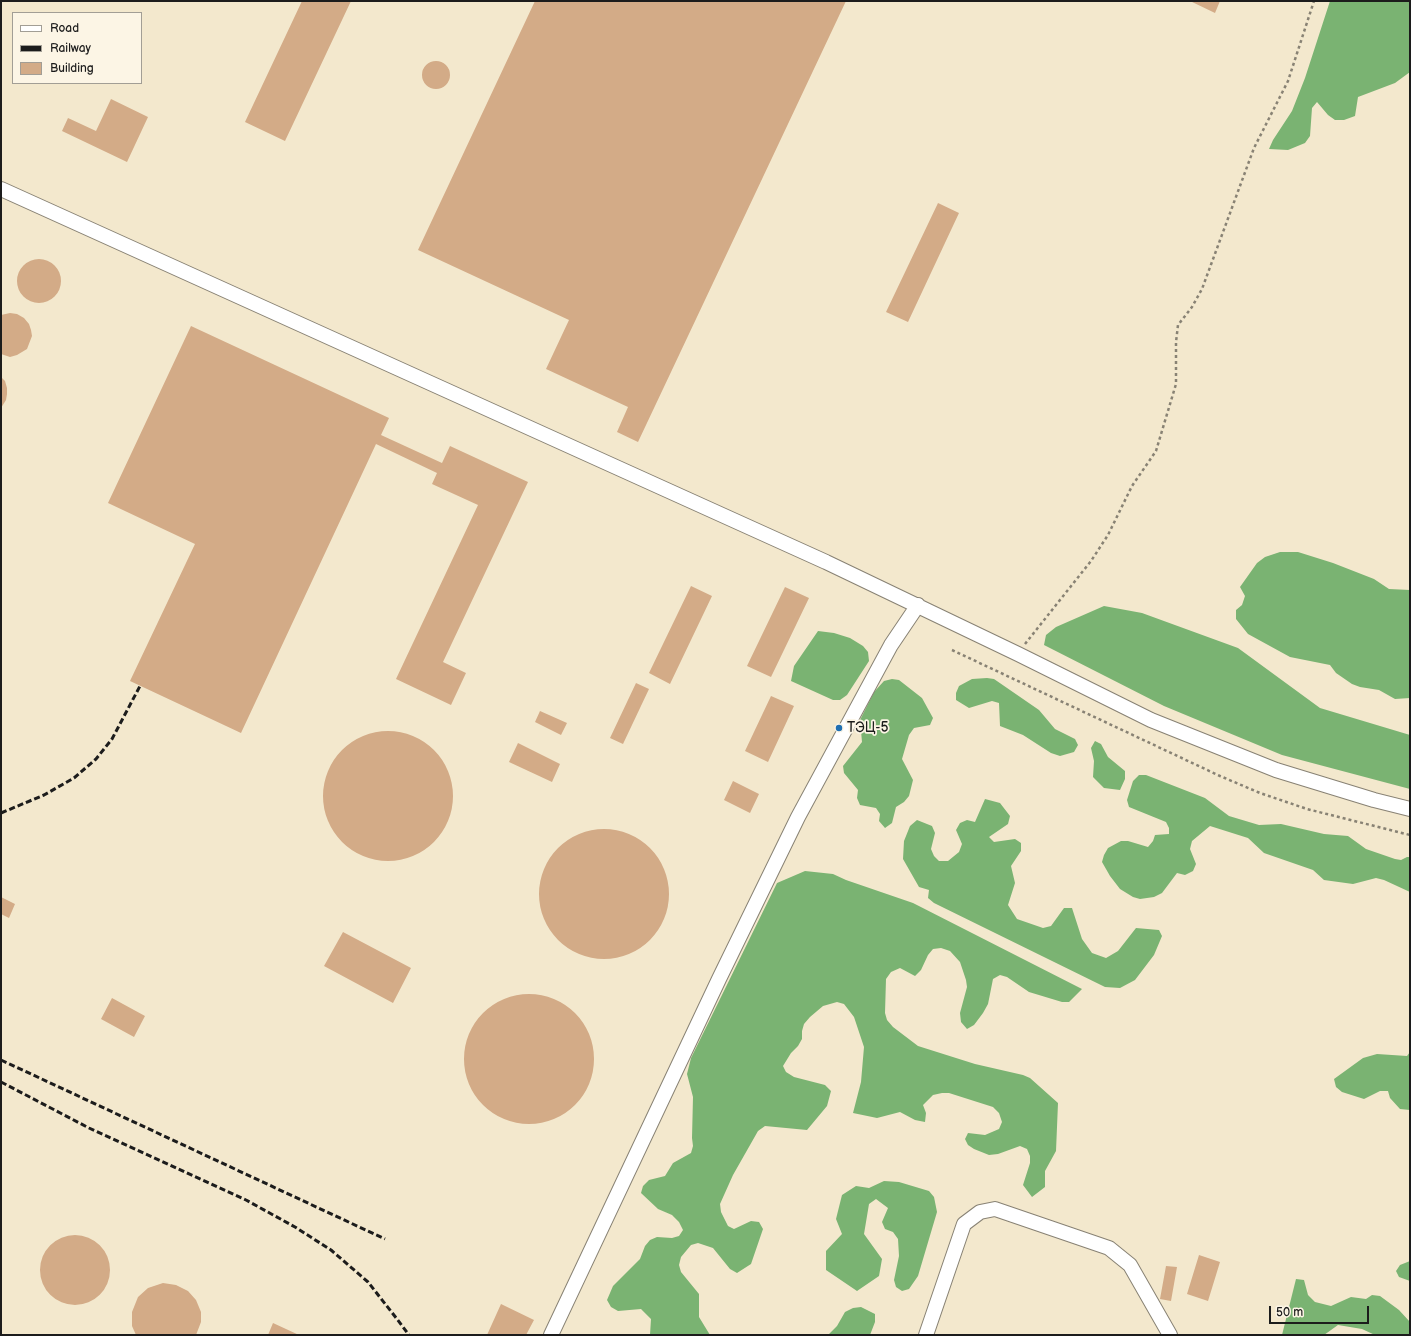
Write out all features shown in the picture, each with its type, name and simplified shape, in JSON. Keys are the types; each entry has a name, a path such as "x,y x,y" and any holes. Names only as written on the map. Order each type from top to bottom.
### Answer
{"street":[{"path":"1,189 804,552 918,605 1151,720 1276,770 1374,800 1410,809"},
{"path":"551,1335 716,986 798,817 890,645 918,605"},
{"path":"926,1335 964,1224 980,1212 995,1209 1110,1248 1130,1265 1170,1335"}],"path":[{"path":"1018,654 1091,561 1104,542 1132,486 1156,451 1176,384 1176,342 1178,325 1192,307 1202,289 1254,148 1288,82 1314,1"},
{"path":"952,650 1220,776 1260,793 1307,808 1410,835"}],"green space":[{"path":"1330,1 1410,1 1410,72 1395,83 1358,97 1355,116 1344,120 1335,120 1328,115 1317,102 1312,108 1310,136 1305,143 1288,150 1269,149 1273,140 1292,111 1305,78"},
{"path":"1280,552 1298,552 1333,563 1374,579 1389,589 1410,590 1410,698 1395,699 1379,690 1352,684 1336,673 1330,665 1290,657 1248,634 1236,619 1236,610 1242,605 1245,596 1240,587 1257,563 1265,557"},
{"path":"1104,606 1142,613 1238,648 1320,708 1410,735 1410,789 1282,755 1164,706 1044,645 1046,635 1056,627"},
{"path":"818,631 834,633 850,638 863,646 868,652 869,661 847,695 840,700 833,700 791,681 794,666"},
{"path":"892,679 899,680 922,698 933,718 930,725 914,728 909,735 902,759 913,780 909,796 904,802 896,807 892,823 885,828 879,821 880,814 876,808 860,805 857,798 858,790 844,773 843,766 862,742 860,720 874,692 884,681"},
{"path":"972,679 994,679 1039,710 1055,729 1075,739 1078,745 1074,752 1060,756 1051,753 1023,735 1000,726 999,703 992,701 969,708 956,700 956,693 959,686"},
{"path":"1095,741 1101,744 1108,757 1125,771 1125,779 1120,790 1104,788 1093,777 1094,761 1091,748"},
{"path":"1139,775 1146,775 1205,798 1229,816 1259,825 1281,824 1324,834 1348,836 1366,849 1395,859 1401,860 1410,857 1410,892 1376,878 1353,884 1324,880 1313,870 1264,853 1248,838 1210,826 1192,841 1190,849 1196,864 1193,871 1185,875 1177,873 1162,893 1154,897 1140,899 1133,897 1120,889 1102,862 1108,848 1121,841 1128,841 1148,847 1153,841 1155,835 1169,834 1169,828 1166,822 1129,807 1127,800 1133,781"},
{"path":"985,799 1000,803 1010,816 1008,824 989,837 994,842 1015,839 1021,843 1021,851 1011,866 1015,883 1008,905 1017,919 1043,928 1051,926 1064,908 1072,908 1082,939 1092,953 1106,958 1118,951 1136,928 1159,930 1162,936 1154,955 1135,980 1120,988 1105,987 934,903 928,898 929,890 919,887 903,859 904,841 910,826 917,820 932,826 935,833 931,849 934,856 939,861 948,861 959,852 962,844 956,830 960,823 967,820 975,822"},
{"path":"805,871 833,874 846,880 913,903 1082,989 1069,1002 1062,1002 1029,992 1007,977 1000,975 993,979 988,1004 983,1013 974,1025 967,1029 961,1022 960,1013 967,987 966,980 960,962 950,951 941,948 933,949 928,955 921,970 915,976 900,968 891,972 886,979 885,1013 887,1020 893,1027 918,1046 975,1064 1023,1075 1030,1078 1058,1103 1056,1151 1045,1171 1045,1187 1032,1197 1023,1185 1030,1163 1030,1156 1027,1149 1020,1146 998,1154 989,1155 968,1145 965,1139 968,1133 985,1135 999,1129 1002,1122 999,1113 993,1107 949,1093 942,1093 933,1095 923,1105 926,1113 925,1122 915,1120 900,1112 877,1118 853,1113 861,1082 864,1047 854,1017 844,1004 837,1002 823,1006 804,1024 802,1039 783,1066 786,1072 794,1077 825,1085 831,1091 827,1106 807,1130 765,1126 758,1131 733,1175 720,1204 721,1212 728,1226 734,1229 751,1221 759,1222 763,1229 751,1264 737,1273 730,1269 713,1248 698,1243 691,1245 681,1257 679,1265 681,1272 699,1294 699,1317 710,1335 650,1335 651,1319 641,1309 618,1311 611,1307 607,1300 613,1286 640,1259 645,1246 650,1240 657,1237 672,1238 679,1236 683,1230 679,1222 672,1215 658,1209 641,1193 643,1186 649,1180 665,1176 673,1163 691,1153 693,1146 693,1097 687,1074 691,1058 777,883"},
{"path":"1410,1052 1410,1110 1400,1109 1390,1098 1388,1091 1380,1091 1364,1099 1342,1092 1336,1087 1334,1079 1363,1058 1377,1054 1407,1056"},
{"path":"884,1181 899,1182 929,1191 934,1197 937,1212 918,1276 909,1289 902,1291 896,1287 894,1280 899,1256 898,1239 893,1232 885,1229 882,1222 888,1208 876,1199 869,1204 864,1234 882,1259 879,1276 857,1291 826,1270 826,1251 842,1234 836,1219 842,1195 856,1186 869,1188"},
{"path":"1410,1261 1410,1281 1399,1277 1396,1271 1400,1265"},
{"path":"1296,1279 1304,1280 1308,1295 1315,1302 1331,1306 1351,1297 1366,1299 1372,1295 1380,1296 1399,1310 1410,1322 1410,1335 1375,1335 1362,1329 1338,1325 1324,1335 1282,1335"},
{"path":"861,1307 875,1314 875,1322 870,1335 828,1335 837,1326 845,1312 853,1308"}],"building":[{"path":"302,1 351,1 285,141 245,122"},
{"path":"535,1 846,1 638,442 617,432 628,407 546,369 569,320 418,250"},
{"path":"1190,1 1220,1 1215,13"},
{"path":"436,61 446,65 450,75 446,85 436,89 426,85 422,75 426,65"},
{"path":"111,99 148,117 127,162 62,131 68,118 96,131"},
{"path":"938,203 959,213 908,322 886,312"},
{"path":"39,259 51,263 57,269 61,281 57,293 51,299 39,303 27,299 21,293 17,281 21,269 27,263"},
{"path":"10,313 17,314 24,318 29,324 32,336 27,349 10,357 1,354 1,315"},
{"path":"191,326 389,418 381,435 442,463 450,446 528,482 443,662 466,673 451,705 396,679 478,505 432,484 437,473 376,444 241,733 130,681 195,544 108,503"},
{"path":"1,377 5,381 7,394 6,400 1,408"},
{"path":"691,586 712,596 670,684 649,673"},
{"path":"785,587 809,598 771,677 747,666"},
{"path":"636,683 649,689 623,744 610,738"},
{"path":"771,696 794,706 768,762 745,751"},
{"path":"540,711 567,723 561,735 535,722"},
{"path":"388,731 413,736 434,750 448,771 453,796 448,821 434,842 413,856 388,861 363,856 342,842 328,821 323,796 328,771 342,750 363,736"},
{"path":"518,743 560,764 552,782 509,762"},
{"path":"733,781 759,794 750,813 724,800"},
{"path":"604,829 629,834 650,848 664,869 669,894 664,919 650,940 629,954 604,959 579,954 558,940 544,919 539,894 544,869 558,848 579,834"},
{"path":"1,897 15,904 9,918 1,914"},
{"path":"343,932 411,968 393,1003 324,966"},
{"path":"529,994 554,999 575,1013 589,1034 594,1059 589,1084 575,1105 554,1119 529,1124 504,1119 483,1105 469,1084 464,1059 469,1034 483,1013 504,999"},
{"path":"112,998 145,1016 134,1037 101,1019"},
{"path":"75,1235 94,1241 104,1251 110,1270 104,1289 94,1299 75,1305 56,1299 46,1289 40,1270 46,1251 56,1241"},
{"path":"1199,1255 1220,1262 1208,1301 1187,1294"},
{"path":"1166,1266 1177,1267 1171,1301 1160,1299"},
{"path":"163,1283 176,1285 188,1291 196,1300 201,1312 201,1322 196,1335 136,1335 132,1326 132,1312 138,1297 148,1288"},
{"path":"501,1304 534,1320 526,1335 487,1335"},
{"path":"273,1323 299,1335 268,1335"}],"railway":[{"path":"1,813 44,795 74,778 96,759 112,739 140,686"},
{"path":"1,1060 385,1239"},
{"path":"1,1082 89,1128 246,1200 295,1227 331,1250 368,1282 409,1335"}],"place":[{"name":"ТЭЦ-5","path":"839,728"}]}
